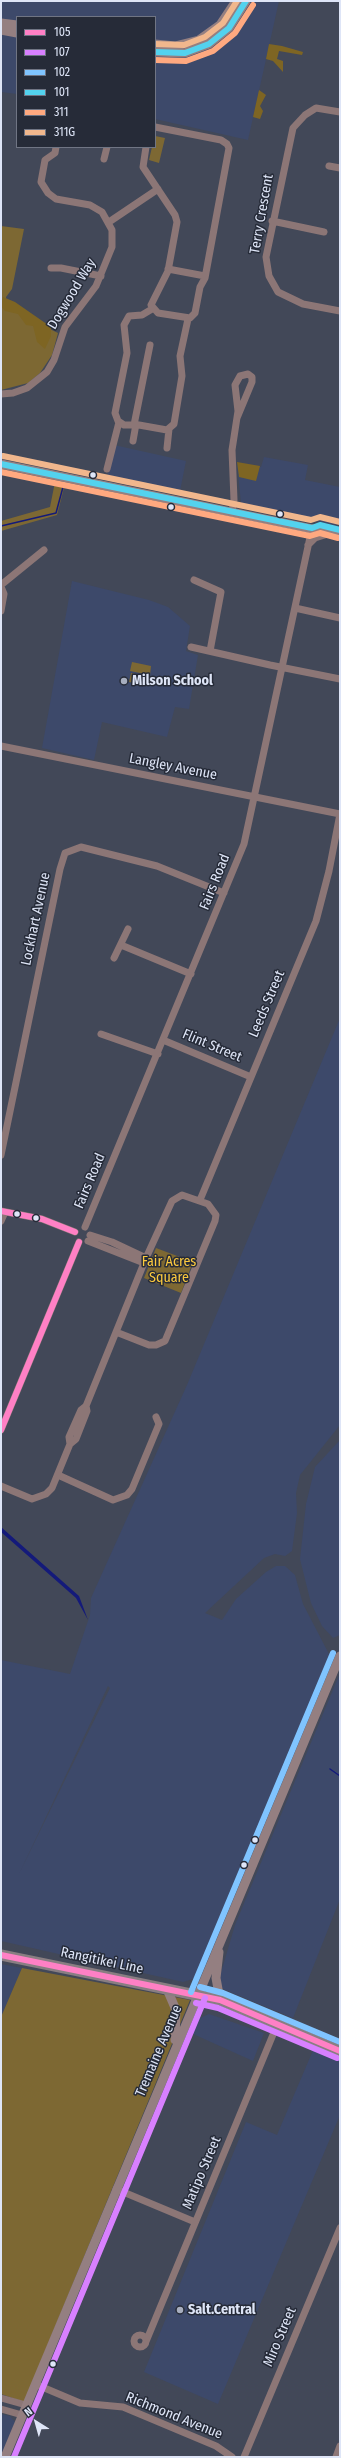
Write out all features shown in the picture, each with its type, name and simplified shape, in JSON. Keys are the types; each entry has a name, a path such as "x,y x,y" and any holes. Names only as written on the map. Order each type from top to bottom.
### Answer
{"highway":[{"name":"Rangitikei Line","path":"1,1955 220,2000 340,2052"}],"main road":[{"path":"156,44 183,45 203,38 220,25 236,1"},
{"path":"156,52 185,53 209,44 229,28 246,1"},
{"path":"1,23 16,25"},
{"path":"1,30 16,33"},
{"path":"1,464 312,528 320,525 337,532"},
{"name":"Tremaine Avenue","path":"5,2457 340,1656"},
{"path":"220,2000 216,1978 221,1941"},
{"path":"167,1989 176,2010 175,2048"}],"street":[{"name":"Terry Crescent","path":"340,112 316,108 304,115 293,128 272,221 266,257 268,276 278,292 303,304 340,311"},
{"path":"156,127 221,140 228,146 205,276 200,287 194,315 188,319 180,356 182,372 180,393 174,424 169,429 167,448"},
{"path":"56,148 54,152 45,160 40,180 48,193 56,198 94,207 109,222 158,190"},
{"path":"104,159 107,148"},
{"path":"146,148 142,165 177,220 168,269 151,301 152,309"},
{"path":"328,166 340,168"},
{"path":"272,221 324,232"},
{"name":"Dogwood Way","path":"1,394 13,393 27,388 47,372 54,360 65,327 101,276 112,247 113,235 109,222"},
{"path":"51,268 61,268 101,276"},
{"path":"168,269 205,276"},
{"path":"152,309 161,314 188,319"},
{"path":"152,309 142,315 129,316 124,325 127,353 115,414 119,422 124,425 169,429"},
{"path":"133,441 150,346"},
{"path":"232,511 234,500 232,450 237,418 236,382 240,376 248,374 252,377 252,382 237,418"},
{"path":"107,469 119,422"},
{"name":"Fairs Road","path":"85,1227 244,844 312,528"},
{"path":"308,545 315,538 337,532"},
{"path":"1,611 4,594 1,586 44,550"},
{"path":"194,580 221,592 210,651"},
{"path":"295,608 340,618"},
{"path":"192,647 282,668 340,678"},
{"name":"Langley Avenue","path":"1,746 340,814"},
{"name":"Leeds Street","path":"200,1200 316,921 329,871 340,814"},
{"name":"Lockhart Avenue","path":"1,1155 60,869 65,853 81,847 135,860 157,866 224,893"},
{"path":"114,958 128,929"},
{"path":"121,945 191,974"},
{"path":"101,1034 158,1054"},
{"name":"Flint Street","path":"163,1040 251,1077"},
{"path":"1,1486 32,1499 46,1494 58,1475 70,1444 76,1439 87,1411 86,1406 116,1332 145,1261 172,1201 182,1195 208,1204 214,1211 215,1221 165,1341 156,1346 149,1345 116,1332"},
{"path":"1,1220 3,1211 42,1219 75,1232"},
{"path":"79,1242 75,1238 75,1232 80,1227 85,1227 89,1238"},
{"path":"1,1430 79,1242 89,1238 112,1242 145,1261"},
{"path":"58,1475 113,1500 128,1496 159,1424 156,1417"},
{"name":"Matipo Street","path":"145,2340 151,2332 277,2025"},
{"path":"116,2189 195,2222"},
{"name":"Miro Street","path":"244,2457 340,2228"},
{"name":"Richmond Avenue","path":"35,2384 80,2402 123,2407 216,2446 232,2457"},
{"path":"1,2398 26,2405"},
{"path":"1,2409 22,2415"},
{"path":"336,2457 340,2446"}],"shaded area":[{"path":"1,1 279,1 248,140 156,119 156,16 16,16 16,94 1,92"},
{"path":"269,44 303,52 302,55 279,51 277,59 283,61 283,72 273,61 266,59"},
{"path":"259,90 266,95 260,106 263,111 260,119 253,117"},
{"path":"3,297 15,302 51,327 51,336 45,349 37,342 33,326 26,325 18,314 5,311 1,306"},
{"path":"114,445 186,461 180,491 107,477"},
{"path":"264,457 308,465 305,480 340,487 339,523 335,525 245,507 241,503 237,464 261,467"},
{"path":"237,462 260,466 256,481 239,477"},
{"name":"Milson School","path":"72,581 149,600 168,607 190,626 186,651 198,655 189,709 175,707 167,737 102,722 94,760 42,748"},
{"path":"340,1018 340,1425 300,1475 296,1493 297,1513 292,1551 285,1556 275,1554 264,1558 205,1613 222,1620 236,1599 266,1572 276,1566 285,1566 295,1575 303,1604 330,1656 329,1665 252,1850 196,1978 183,1982 1,1941 1,1660 70,1674 90,1615 91,1598 187,1385","holes":["108,1686 110,1688 19,1874"]},
{"path":"340,1440 340,1635 333,1638 322,1626 311,1603 300,1559 306,1504 315,1467"},
{"path":"1,1527 79,1596 88,1620 76,1598 1,1532"},
{"path":"340,1673 340,1899 293,2018 225,1990 221,1987 220,1976 235,1925"},
{"path":"1,1964 22,1968 1,2017"},
{"path":"209,2014 264,2033 253,2061 191,2033 198,2019"},
{"path":"314,2048 340,2059 340,2115 218,2404 144,2372 246,2122 277,2135"},
{"path":"1,2414 10,2416 15,2422 1,2456"}],"green space":[{"path":"156,136 165,138 159,163 149,160 152,148 156,148"},
{"path":"1,226 24,229 12,289 6,297 7,308 58,333 52,355 40,373 28,383 1,390"},
{"path":"55,482 65,484 57,515 1,531 1,521 50,507"},
{"path":"132,662 151,666 150,675 130,671"},
{"path":"131,673 151,677 149,686 129,682"},
{"name":"Fair Acres Square","path":"156,1248 193,1262 181,1293 144,1278"},
{"path":"22,1968 190,2000 24,2402 1,2394 1,2017"}],"waterway":[{"path":"1,526 56,513 63,487"},
{"path":"330,1769 340,1776"}],"transit line":[{"name":"311G","path":"156,44 184,45 205,37 223,23 237,1"},
{"name":"101","path":"156,52 185,53 209,44 229,28 246,1"},
{"name":"311","path":"156,60 186,61 213,51 235,33 253,5"},
{"name":"311G","path":"3,456 311,520 320,517 340,522"},
{"name":"101","path":"1,464 312,528 320,525 340,530"},
{"name":"311","path":"1,472 310,536 320,533 338,538"},
{"name":"105","path":"1,1211 42,1219 75,1232"},
{"name":"105","path":"1,1430 79,1242"},
{"name":"102","path":"191,1992 333,1653"},
{"name":"105","path":"1,1955 220,2000 340,2051"},
{"name":"102","path":"200,1987 223,1993 340,2042"},
{"name":"107","path":"14,2457 205,1998"},
{"name":"107","path":"196,2003 218,2008 337,2058"}],"place":[{"name":"Milson School","path":"124,681"},
{"name":"Salt.Central","path":"180,2310"}]}
